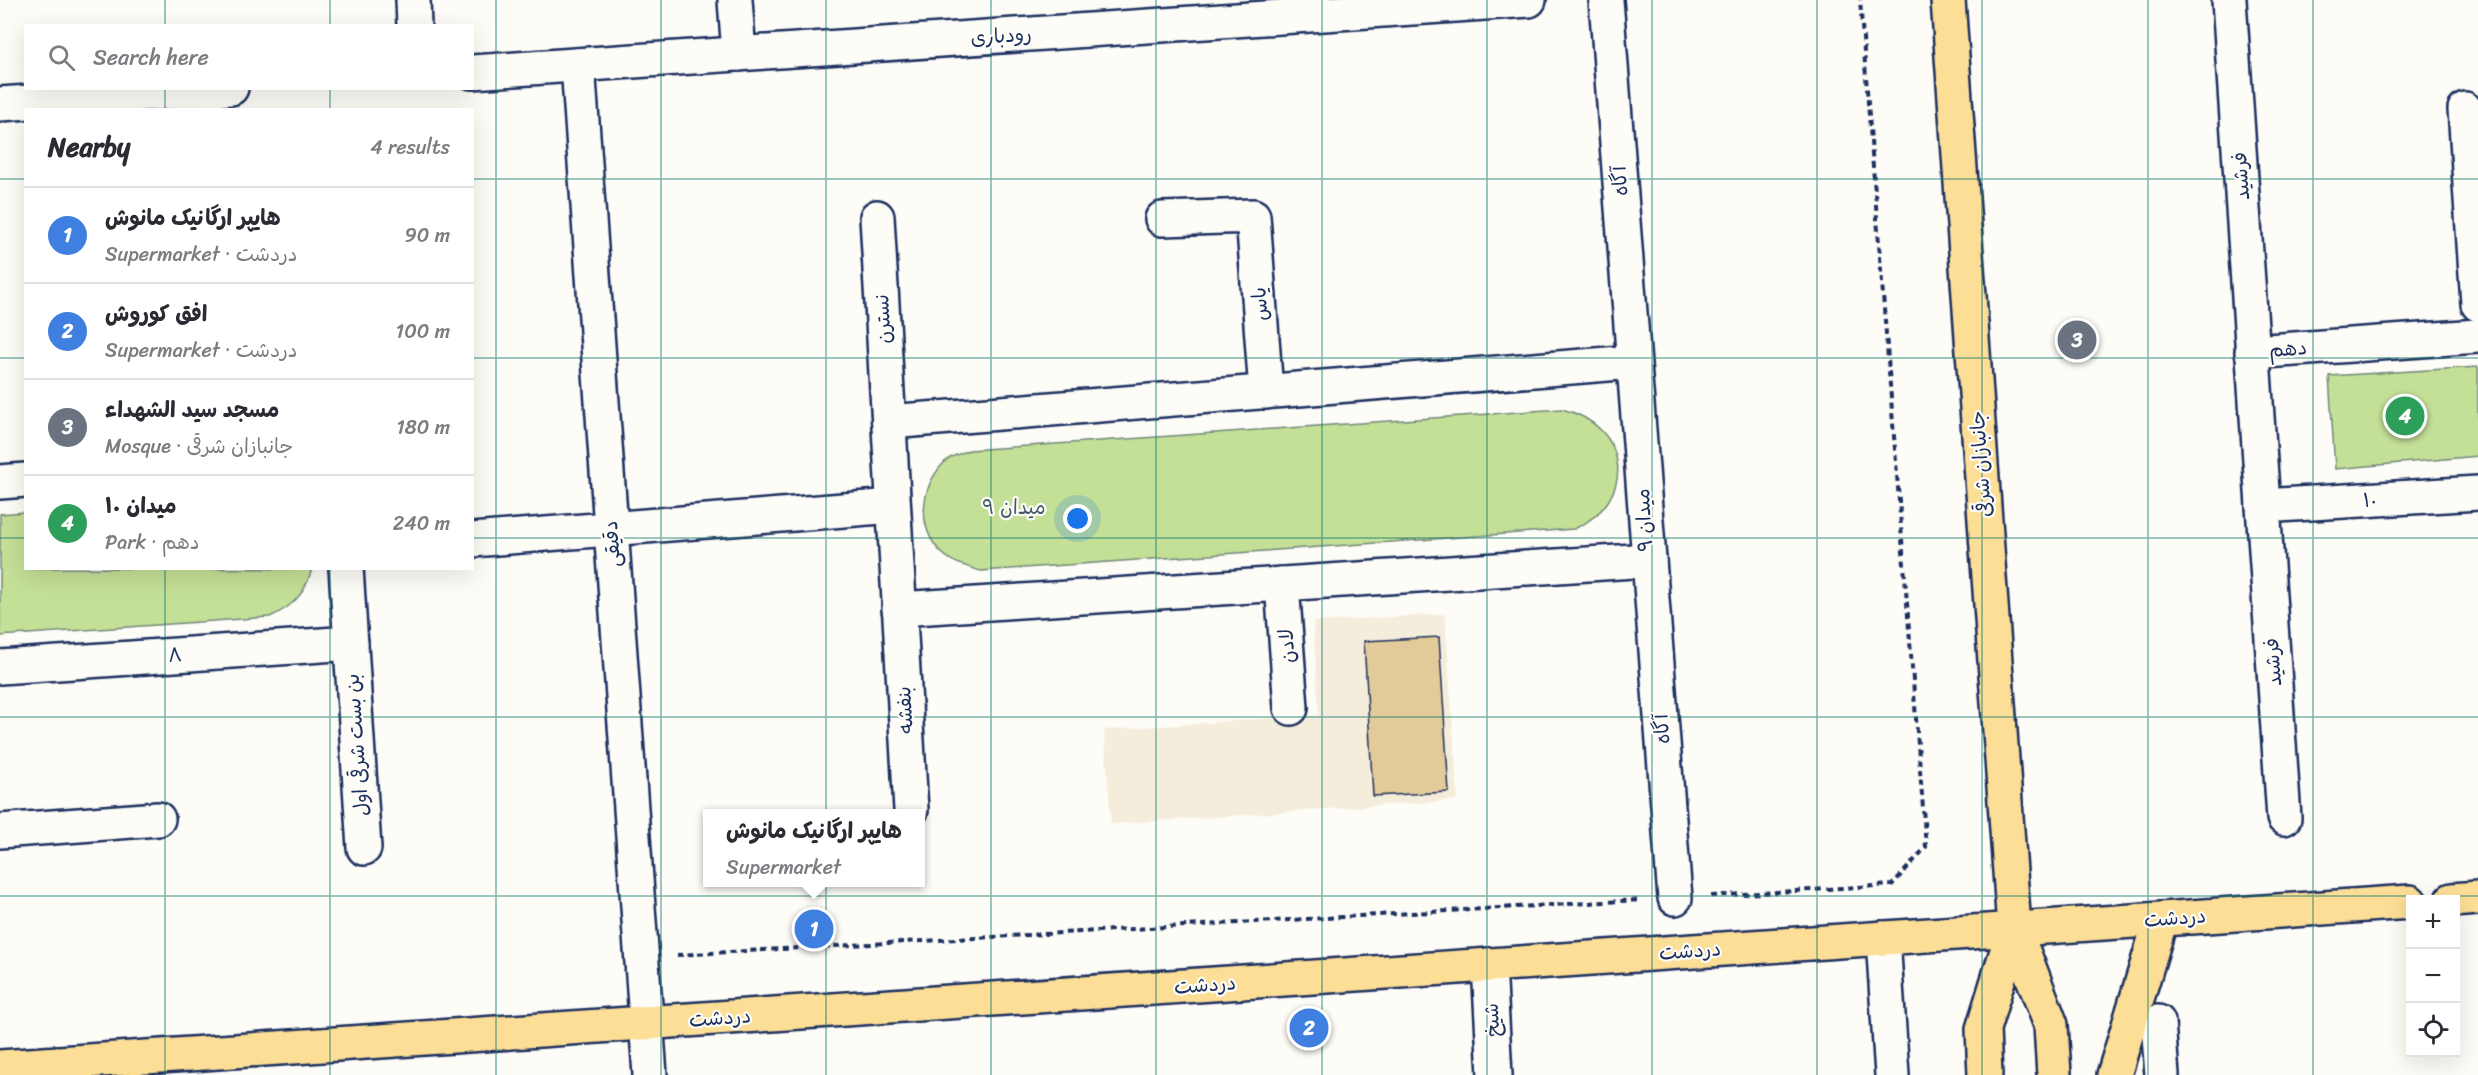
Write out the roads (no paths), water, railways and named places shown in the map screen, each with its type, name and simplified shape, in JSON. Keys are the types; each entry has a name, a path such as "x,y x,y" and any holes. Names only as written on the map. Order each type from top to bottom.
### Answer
{"main road":[{"name":"جانبازان شرقی","path":"1948,0 2014,928"},
{"path":"2460,899 2478,898"},
{"name":"دردشت","path":"0,1067 2406,902"},
{"path":"2114,1075 2161,920"},
{"path":"1985,1075 1983,1029 2014,928"},
{"path":"2014,928 2051,1025 2054,1075"}],"street":[{"path":"413,0 414,24"},
{"path":"735,0 739,54"},
{"name":"رودباری","path":"474,72 1529,0"},
{"name":"آگاه","path":"1606,0 1633,362"},
{"name":"فرشید","path":"2229,0 2252,352"},
{"name":"دقیقی","path":"578,65 650,1075"},
{"path":"0,104 202,90"},
{"path":"2465,109 2478,304"},
{"name":"یاس","path":"1162,219 1253,216 1266,392"},
{"name":"نسترن","path":"877,217 889,422"},
{"name":"دهم","path":"2263,506 2252,352 2478,336"},
{"path":"899,609 889,422 1633,362"},
{"name":"میدان ۹","path":"899,609 1649,560 1633,362"},
{"path":"0,482 24,480"},
{"name":"۱۰","path":"2263,506 2478,493"},
{"path":"474,540 893,506"},
{"name":"فرشید","path":"2263,506 2284,818"},
{"name":"آگاه","path":"1649,560 1675,898"},
{"name":"بن بست شرقی اول","path":"346,570 364,848"},
{"name":"لادن","path":"1282,584 1291,708"},
{"name":"بنفشه","path":"899,609 911,809"},
{"name":"۸","path":"0,667 351,643"},
{"path":"0,831 158,819"},
{"path":"1883,938 1892,1075"},
{"name":"شیخ","path":"1490,965 1495,1075"},
{"path":"2158,1022 2162,1075"}],"place":[{"name":"مسجد سید الشهداء","path":"2077,340"},
{"name":"میدان ۱۰","path":"2405,416"},
{"name":"هایپر ارگانیک مانوش","path":"814,929"},
{"name":"افق کوروش","path":"1309,1028"}]}
